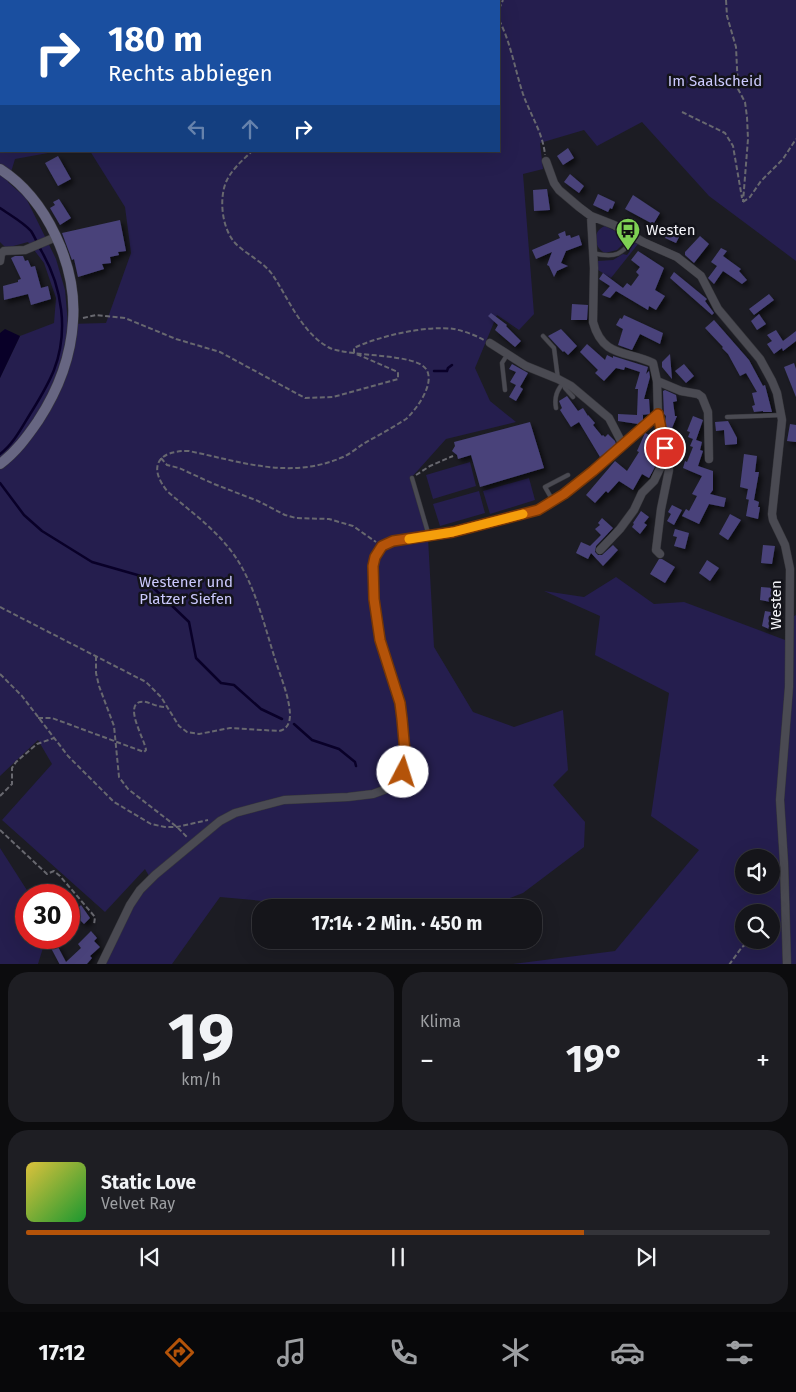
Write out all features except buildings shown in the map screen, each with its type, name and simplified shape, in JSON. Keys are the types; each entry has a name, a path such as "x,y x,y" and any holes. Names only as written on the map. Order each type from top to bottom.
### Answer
{"main road":[{"path":"0,169 26,189 47,218 56,237 68,272 72,295 73,321 64,365 53,396 20,446 0,464"}],"street":[{"name":"Westen","path":"546,161 554,183 559,190 591,216 614,225 636,238 677,257 700,276 718,309 760,359 777,393 782,416 772,509 773,520 788,553 790,568 789,687 780,800 787,964"},
{"path":"591,216 593,322 595,330 604,343 617,352 654,362 657,381 658,414 669,470 661,509 656,550 660,554"},
{"path":"0,256 4,251 25,250 56,237"},
{"path":"490,343 526,366 561,380 609,418 623,445"},
{"path":"657,381 702,397 708,412 709,459"},
{"path":"101,964 137,894 155,875 208,830 236,814 284,800 373,794 389,788 400,778 405,762 400,703 380,640 374,599 373,566 375,557 382,546 399,539 432,535 538,510 553,501 623,445 658,414"},
{"path":"600,550 634,510 642,493 654,481 662,464 667,460"}],"lane":[{"path":"593,253 612,257 636,238"},
{"path":"543,336 554,348 561,380 573,397"},
{"path":"504,390 502,363 507,355"},
{"path":"556,408 554,400 561,380"},
{"path":"728,417 782,416"},
{"path":"553,501 545,487 568,475"},
{"path":"412,478 432,535"}],"path":[{"path":"726,0 727,16 736,47 738,89 745,102 747,117 748,139 742,202"},
{"path":"500,22 522,93 539,131 546,161"},
{"path":"682,112 724,133 733,146 742,202"},
{"path":"742,202 750,197 796,140"},
{"path":"0,607 146,682 168,707 179,726 184,730 195,734 230,728 247,728 261,731 283,730 288,725 290,715 286,695 262,618 242,569 220,537 161,484 156,471 161,458 172,452 189,451 261,466 290,469 316,466 346,456 406,419 414,412 424,394 428,374 426,368 421,364 354,353 332,348 324,344 307,329 270,272 236,244 231,237 223,212 223,193 232,171 251,152"},
{"path":"73,321 96,315 125,318 176,339 227,354 305,398 333,397 398,379 398,372 354,353"},
{"path":"354,353 354,348 376,338 437,328 454,329 490,343"},
{"path":"412,478 430,466 453,456"},
{"path":"161,458 167,465 179,468 258,501 285,515 296,518 329,519 353,526 382,546"},
{"path":"96,656 98,680 114,726 119,762 118,770 123,784 177,827 193,844"},
{"path":"0,674 22,696 68,756 114,802 151,824 165,828 177,827 212,818"},
{"path":"38,718 52,718 141,752 146,751 146,744 134,716 134,708 139,702 150,703 160,708 168,707"},
{"path":"0,796 12,784 12,768 16,762 37,744 54,738"},
{"path":"0,830 47,874 54,871 60,876 94,917 94,925"},
{"path":"729,964 740,949"}],"green space":[{"path":"500,0 796,0 796,261 709,196 642,122 597,146 584,130 540,143 543,169 523,174 534,314 519,330 497,315 475,368 490,401 516,422 446,439 411,478 428,538 434,647 473,712 514,727 563,710 568,770 553,785 585,822 584,847 523,893 507,899 252,900 220,897 172,964 105,964 138,898 153,883 145,869 105,912 80,890 80,884 74,884 2,820 52,764 38,740 0,776 0,378 20,336 54,323 56,298 44,263 28,242 6,248 0,242 0,152 54,152 15,159 8,182 26,198 56,259 65,290 68,324 106,323 131,253 125,207 91,152 500,152"},
{"path":"605,226 629,238 617,250 605,253 596,243 596,235"},
{"path":"635,243 638,244 611,278 598,270 598,261 613,260 623,254 627,255 630,251 628,249"},
{"path":"470,462 476,486 433,499 426,475"},
{"path":"529,478 535,500 490,514 483,491"},
{"path":"479,491 485,513 440,526 433,504"},
{"path":"616,577 654,604 684,602 793,643 794,616 796,615 796,964 513,964 615,951 699,850 651,816 669,693 595,655 600,616 544,591 584,597"},
{"path":"0,848 23,884 15,884 15,949 43,949 38,964 0,964"}],"shaded area":[{"path":"5,329 20,336 0,378 0,333"}],"waterway":[{"path":"0,208 24,225 34,236 49,266 59,294 62,325 59,355 49,381 18,434 0,454"},
{"path":"434,371 447,371 452,365"},
{"path":"0,483 24,515 42,531 92,562 141,576 189,622 196,658 221,683 234,685 261,709 282,719"},
{"path":"294,724 312,740 339,749 355,762 356,766"}],"slow traffic":[{"path":"409,539 453,532 523,514"}],"place":[{"name":"Westen","path":"628,251"}],"route":[{"path":"403,772 405,752 400,703 380,640 374,599 373,566 375,557 382,546 399,539 453,532 547,506 593,471 658,414 665,448"}],"park label":[{"name":"Im Saalscheid","path":"715,81"},
{"name":"Westener und Platzer Siefen","path":"186,590"}]}
